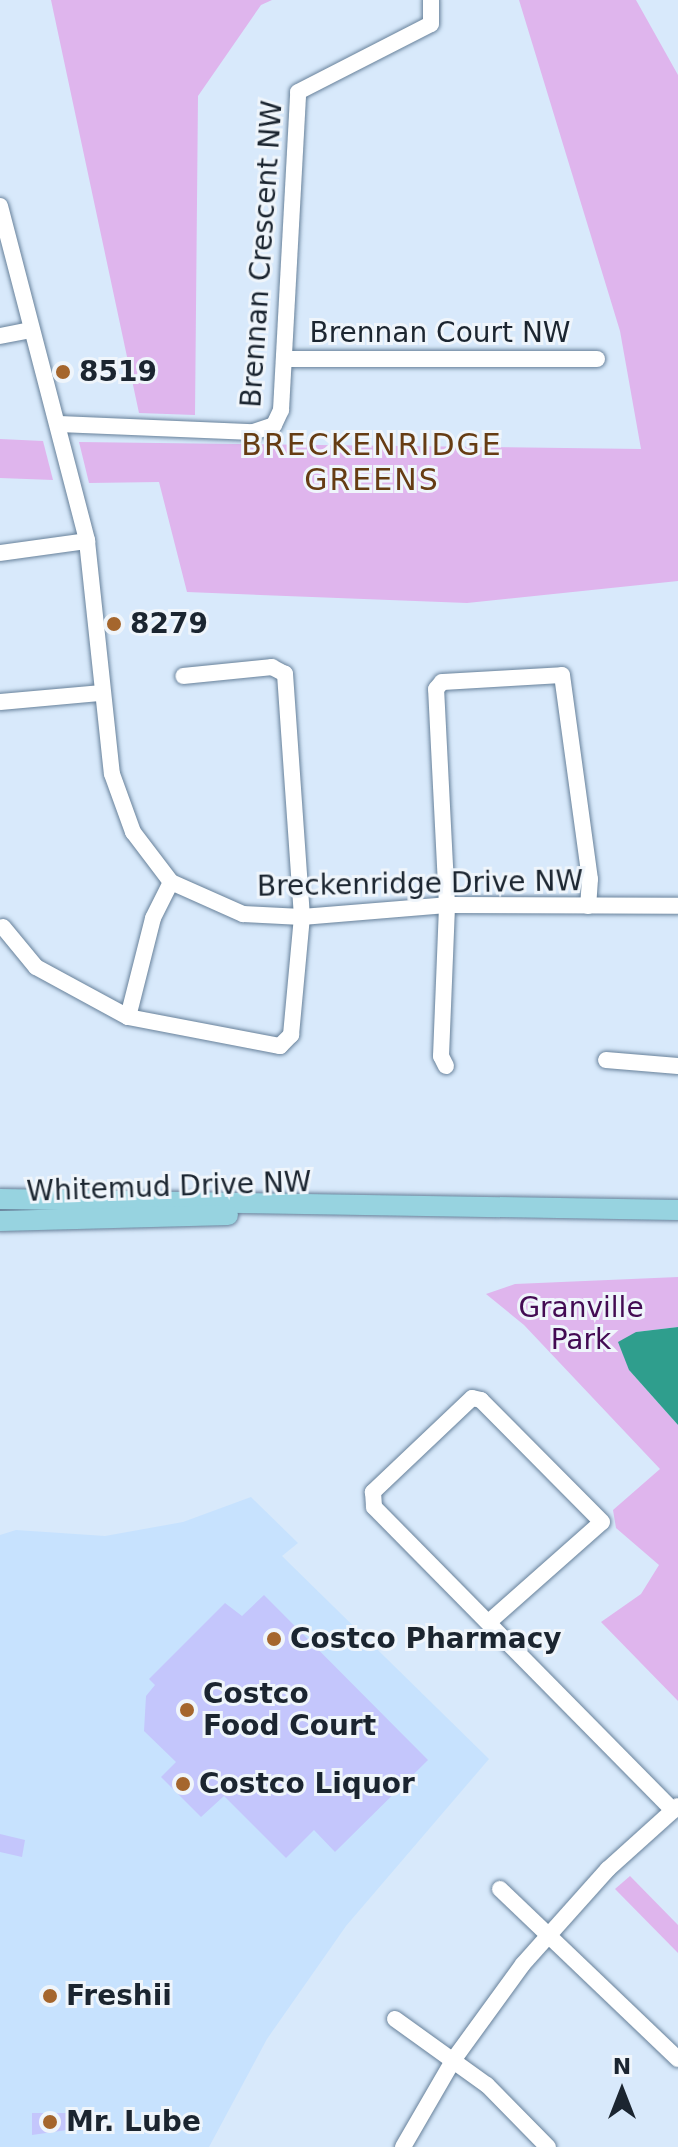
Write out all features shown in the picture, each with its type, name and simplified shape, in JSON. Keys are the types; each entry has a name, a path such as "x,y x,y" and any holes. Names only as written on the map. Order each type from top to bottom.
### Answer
{"main road":[{"name":"Whitemud Drive NW","path":"585,1207 678,1198"},
{"name":"Whitemud Drive NW","path":"0,1199 339,1207 678,1210"},
{"name":"Whitemud Drive NW","path":"0,1221 339,1207"}],"street":[{"name":"Brennan Crescent NW","path":"59,424 268,429 279,418 298,92 431,24 431,0"},
{"name":"Breckenridge Drive NW","path":"0,206 87,541 100,693 112,774 133,832 171,882 243,914 302,917 447,905 678,906"},
{"path":"0,336 31,330"},
{"name":"Brennan Court NW","path":"284,359 597,359"},
{"path":"0,553 87,541"},
{"path":"3,927 36,967 128,1017 280,1046 291,1035 302,917 285,674 272,667 183,676"},
{"path":"446,1066 441,1056 447,905 436,689 442,682 562,675 590,879 588,906"},
{"path":"0,702 100,693"},
{"path":"128,1017 153,918 171,882"},
{"path":"606,1060 678,1066"},
{"path":"403,2147 454,2059 548,1934 676,1808 490,1621 371,1500 472,1398 481,1400 602,1522 490,1621"},
{"path":"500,1889 678,2059"},
{"path":"395,2019 454,2059 548,2147"}],"shaded area":[{"path":"678,1327 678,1425 629,1370 618,1342 636,1332"},
{"path":"251,1497 298,1543 282,1556 489,1759 346,1926 267,2039 209,2147 0,2147 0,1535 16,1530 105,1536 183,1522"}],"green space":[{"path":"51,0 272,0 261,5 198,96 195,415 139,413"},
{"path":"519,0 636,0 678,75 678,581 467,603 187,592 159,482 89,483 79,442 641,449 620,331"},
{"path":"0,439 43,441 53,480 0,478"},
{"name":"Granville Park","path":"678,1277 678,1327 636,1332 629,1370 678,1425 678,1701 601,1622 641,1594 659,1565 616,1528 613,1510 660,1469 524,1325 486,1294 515,1284"},
{"path":"630,1876 678,1925 678,1953 615,1889"}],"building":[{"path":"264,1595 428,1760 335,1852 314,1830 286,1858 224,1796 201,1817 161,1777 176,1762 144,1731 146,1696 155,1685 149,1679 225,1603 242,1616"},
{"path":"0,1834 25,1840 22,1857 0,1852"},
{"name":"Mr. Lube","path":"32,2113 67,2113 67,2130 32,2135"}],"place":[{"name":"8519","path":"63,372"},
{"name":"8279","path":"114,624"},
{"name":"Costco Pharmacy","path":"274,1639"},
{"name":"Costco Food Court","path":"187,1710"},
{"name":"Costco Liquor","path":"183,1784"},
{"name":"Freshii","path":"50,1996"},
{"name":"Mr. Lube","path":"50,2122"}],"district":[{"name":"BRECKENRIDGE GREENS","path":"372,462"}]}
